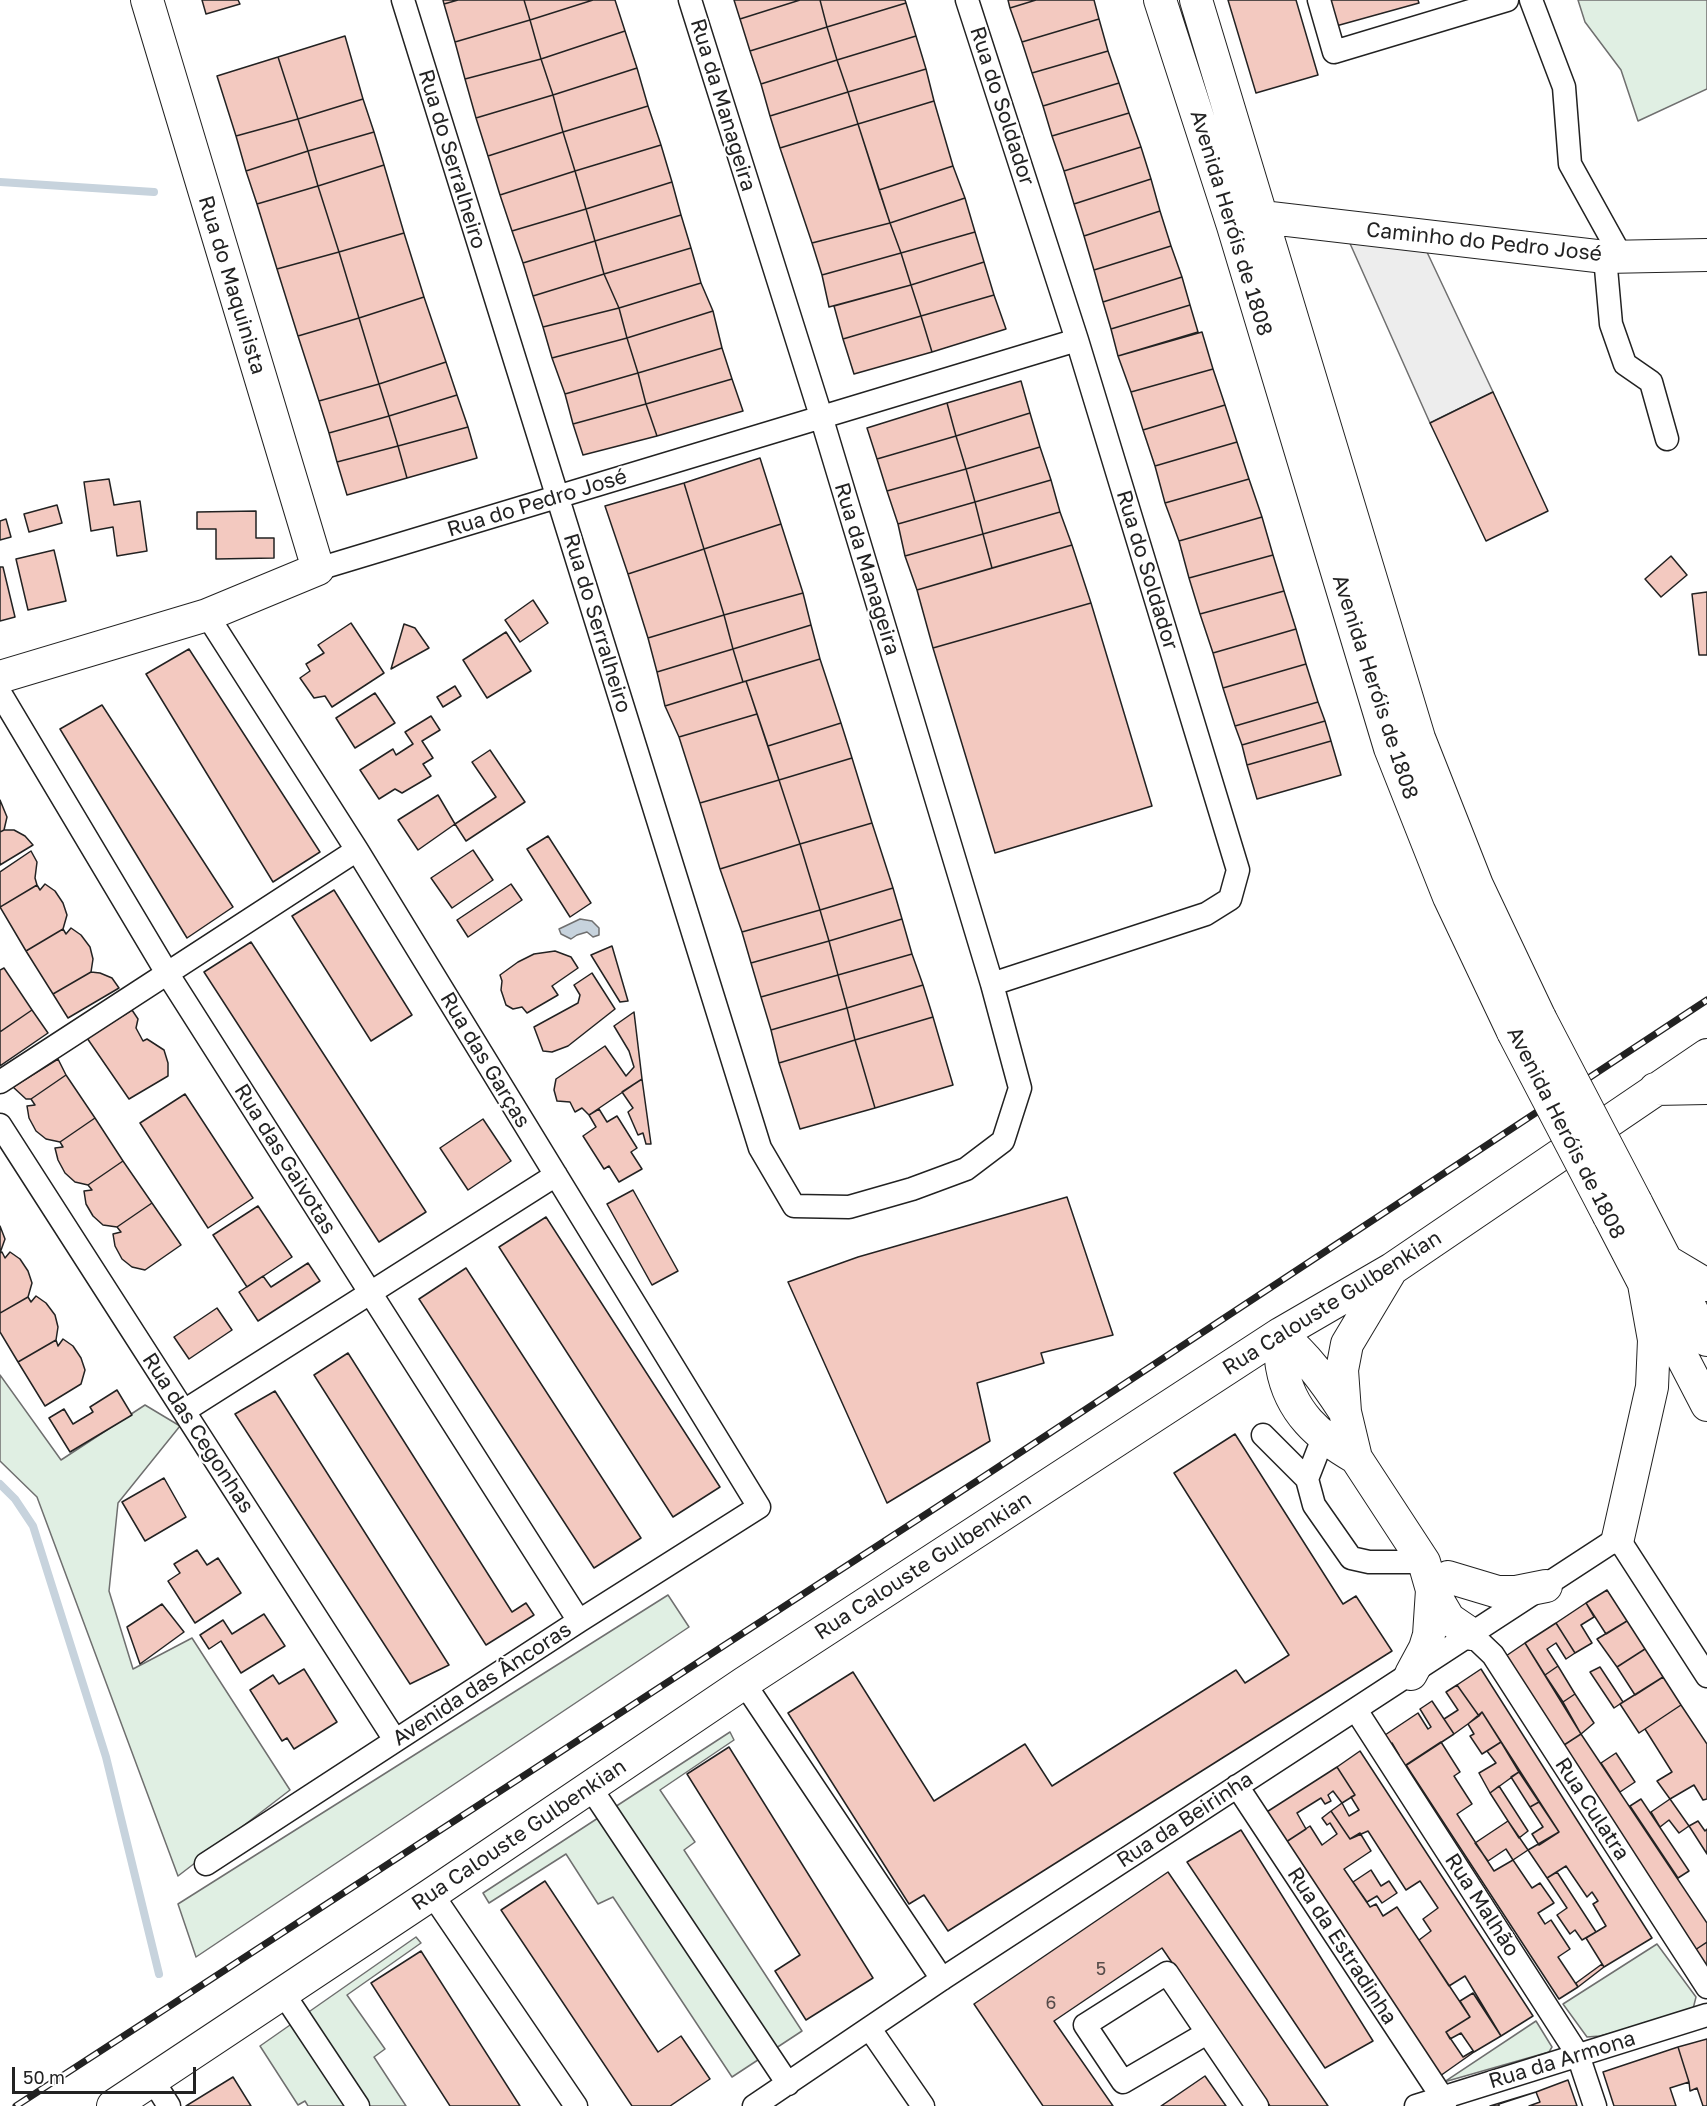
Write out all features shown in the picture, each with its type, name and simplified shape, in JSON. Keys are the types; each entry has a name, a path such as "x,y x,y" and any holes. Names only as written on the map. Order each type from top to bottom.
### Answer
{"street":[{"name":"Rua do Maquinista","path":"147,0 318,569"},
{"name":"Rua do Serralheiro","path":"403,0 760,1148 794,1206 849,1207 912,1189 966,1169 1003,1141"},
{"name":"Rua da Manageira","path":"690,0 820,416 992,984 1020,1088 1003,1141"},
{"name":"Rua do Soldador","path":"967,0 1077,340 1238,870 1230,899 1206,914 992,984"},
{"name":"Avenida Heróis de 1808","path":"1160,0 1233,226 1390,748 1449,897 1527,1025 1623,1209 1644,1284 1707,1405"},
{"name":"Avenida Heróis de 1808","path":"1196,0 1419,738 1477,885 1527,1025"},
{"path":"1319,0 1334,52 1507,0"},
{"path":"1531,0 1564,87 1570,164 1613,257 1611,324 1624,364 1651,382 1667,439"},
{"name":"Caminho do Pedro José","path":"1262,217 1613,257 1707,255"},
{"name":"Rua do Pedro José","path":"0,677 207,615 318,569 1077,340"},
{"name":"Rua das Garças","path":"207,615 357,850 759,1507"},
{"name":"Rua das Gaivotas","path":"0,693 167,973 579,1621"},
{"path":"0,1082 357,850"},
{"name":"Rua Calouste Gulbenkian","path":"113,2106 744,1683 1280,1334 1392,1269 1707,1055"},
{"path":"1654,1089 1707,1088"},
{"name":"Rua das Cegonhas","path":"0,1125 395,1740"},
{"path":"184,1411 556,1175"},
{"name":"Avenida Heróis de 1808","path":"1623,1209 1665,1260 1707,1340"},
{"path":"1665,1260 1707,1285"},
{"path":"1392,1269 1347,1344 1342,1370 1345,1412 1356,1458 1435,1576 1449,1619 1471,1634"},
{"path":"1644,1284 1654,1340 1652,1388 1618,1538 1707,1676"},
{"path":"1280,1334 1319,1372 1345,1412"},
{"path":"1280,1334 1282,1367 1292,1400"},
{"path":"1223,1371 1244,1369 1272,1380 1292,1400 1323,1438 1356,1458"},
{"path":"1263,1435 1307,1479 1314,1505 1351,1558 1498,1592 1516,1592 1546,1586"},
{"path":"1307,1479 1323,1438"},
{"name":"Avenida das Âncoras","path":"206,1864 579,1621 759,1507"},
{"name":"Rua da Beirinha","path":"754,2106 870,2030 942,1979 1618,1538"},
{"path":"1411,1674 1425,1648 1429,1635 1435,1576"},
{"name":"Rua Culatra","path":"1471,1634 1493,1655 1707,1987"},
{"path":"744,1683 942,1979"},
{"name":"Rua Malhão","path":"1356,1710 1578,2055 1595,2106"},
{"name":"Rua da Estradinha","path":"1237,1786 1443,2102"},
{"path":"590,1787 788,2084"},
{"path":"432,1894 576,2106"},
{"path":"1207,2033 1123,2082 1085,2025 1167,1974 1257,2106"},
{"path":"283,1993 358,2106"},
{"name":"Rua da Armona","path":"1416,2106 1443,2102 1578,2055 1707,2015"},
{"path":"870,2030 923,2106"},
{"path":"148,2082 169,2106"}],"green space":[{"path":"1578,0 1707,0 1707,89 1638,121 1621,70 1585,22"},
{"path":"0,1375 61,1460 145,1405 180,1426 118,1503 109,1591 133,1669 192,1638 290,1790 178,1876 37,1497 0,1461"},
{"path":"668,1595 689,1627 196,1957 178,1904"},
{"path":"730,1732 734,1740 660,1790 695,1842 684,1850 802,2031 732,2077 613,1897 598,1904 566,1854 489,1903 483,1893"},
{"path":"416,1937 421,1943 347,1995 385,2049 374,2057 406,2106 308,2106 305,2101 298,2105 260,2046"},
{"path":"1657,1944 1696,1997 1693,2009 1686,2014 1600,2036 1587,2037 1563,2004"},
{"path":"1536,2021 1552,2047 1549,2052 1444,2082"}],"shaded area":[{"path":"1348,239 1426,250 1493,392 1430,423"},
{"path":"580,919 592,921 599,928 599,935 593,937 587,932 571,939 561,934 559,929"}],"building":[{"path":"202,0 238,0 240,4 206,14"},
{"path":"443,0 458,0 444,4"},
{"path":"458,0 524,0 530,20 455,42 444,4"},
{"path":"524,0 593,0 530,20"},
{"path":"593,0 615,0 625,31 541,59 530,20"},
{"path":"734,0 800,0 740,19"},
{"path":"800,0 820,0 827,27 750,51 740,19"},
{"path":"820,0 905,0 906,3 827,27"},
{"path":"1008,0 1036,0 1010,8"},
{"path":"1036,0 1094,0 1099,19 1022,42 1010,8"},
{"path":"1228,0 1296,0 1318,75 1256,93"},
{"path":"1327,0 1418,0 1419,3 1336,26"},
{"path":"906,3 916,36 837,60 827,27"},
{"path":"1099,19 1108,51 1032,73 1022,42"},
{"path":"530,20 541,59 465,79 455,42"},
{"path":"827,27 837,60 761,84 750,51"},
{"path":"625,31 637,68 553,95 541,59"},
{"path":"345,36 363,99 298,119 278,57"},
{"path":"916,36 926,69 848,92 837,60"},
{"path":"1108,51 1119,83 1043,106 1032,73"},
{"path":"278,57 298,119 236,136 217,76"},
{"path":"541,59 553,95 476,118 465,79"},
{"path":"837,60 848,92 770,116 761,84"},
{"path":"637,68 648,106 563,132 553,95"},
{"path":"926,69 934,101 858,124 848,92"},
{"path":"1119,83 1129,113 1052,136 1043,106"},
{"path":"848,92 858,124 780,148 770,116"},
{"path":"553,95 563,132 488,156 476,118"},
{"path":"363,99 374,132 308,151 298,119"},
{"path":"934,101 953,166 879,190 858,124"},
{"path":"648,106 661,145 575,171 563,132"},
{"path":"1129,113 1141,147 1064,171 1052,136"},
{"path":"298,119 308,151 246,171 236,136"},
{"path":"858,124 890,223 812,243 780,148"},
{"path":"374,132 384,165 318,186 308,151"},
{"path":"563,132 575,171 500,195 488,156"},
{"path":"661,145 672,182 586,209 575,171"},
{"path":"1141,147 1151,179 1074,204 1064,171"},
{"path":"308,151 318,186 257,204 246,171"},
{"path":"384,165 404,233 339,252 318,186"},
{"path":"953,166 965,198 890,223 879,190"},
{"path":"575,171 586,209 512,231 500,195"},
{"path":"1151,179 1160,211 1084,236 1074,204"},
{"path":"672,182 681,215 595,241 586,209"},
{"path":"318,186 339,252 277,269 257,204"},
{"path":"965,198 975,232 901,253 890,223"},
{"path":"586,209 595,241 523,263 512,231"},
{"path":"1160,211 1171,246 1094,270 1084,236"},
{"path":"681,215 691,248 604,274 595,241"},
{"path":"890,223 901,253 822,275 812,243"},
{"path":"975,232 984,262 911,285 901,253"},
{"path":"404,233 424,297 359,318 339,252"},
{"path":"595,241 604,274 533,296 523,263"},
{"path":"1171,246 1182,277 1103,302 1094,270"},
{"path":"691,248 701,283 619,308 604,274"},
{"path":"339,252 359,318 298,336 277,269"},
{"path":"901,253 911,285 829,307 822,275"},
{"path":"984,262 994,295 921,316 911,285"},
{"path":"604,274 619,308 543,327 533,296"},
{"path":"1182,277 1190,305 1111,329 1103,302"},
{"path":"701,283 713,311 627,338 619,308"},
{"path":"911,285 921,316 843,339 834,306"},
{"path":"994,295 1006,329 932,352 921,316"},
{"path":"424,297 446,362 379,384 359,318"},
{"path":"1190,305 1198,332 1118,356 1111,329"},
{"path":"619,308 627,338 552,358 543,327"},
{"path":"713,311 722,348 638,373 627,338"},
{"path":"921,316 932,352 854,374 843,339"},
{"path":"359,318 379,384 319,401 298,336"},
{"path":"1202,332 1213,369 1131,392 1118,356"},
{"path":"627,338 638,373 565,394 552,358"},
{"path":"722,348 732,379 646,404 638,373"},
{"path":"446,362 457,395 389,416 379,384"},
{"path":"1213,369 1225,405 1143,430 1131,392"},
{"path":"638,373 646,404 573,424 565,394"},
{"path":"732,379 743,411 657,436 646,404"},
{"path":"1021,381 1030,413 956,436 947,403"},
{"path":"379,384 389,416 329,433 319,401"},
{"path":"1493,392 1548,511 1486,541 1430,423"},
{"path":"457,395 468,427 398,446 389,416"},
{"path":"947,403 956,436 877,459 867,428"},
{"path":"646,404 657,436 583,455 573,424"},
{"path":"1225,405 1237,442 1155,466 1143,430"},
{"path":"1030,413 1040,447 966,469 956,436"},
{"path":"389,416 398,446 337,462 329,433"},
{"path":"468,427 477,458 407,478 398,446"},
{"path":"956,436 966,469 887,491 877,459"},
{"path":"1237,442 1249,479 1165,503 1155,466"},
{"path":"398,446 407,478 347,495 337,462"},
{"path":"1040,447 1051,480 975,502 966,469"},
{"path":"760,458 781,524 704,549 684,483"},
{"path":"966,469 975,502 898,524 887,491"},
{"path":"109,479 114,505 140,501 147,551 117,556 113,527 91,531 84,482"},
{"path":"1249,479 1262,517 1179,541 1165,503"},
{"path":"1051,480 1060,512 983,534 975,502"},
{"path":"684,483 704,549 628,574 605,506"},
{"path":"975,502 983,534 905,556 898,524"},
{"path":"57,505 62,523 29,532 24,514"},
{"path":"256,511 256,538 274,538 274,558 216,559 216,529 197,529 197,512"},
{"path":"1060,512 1072,545 992,568 983,534"},
{"path":"1262,517 1273,555 1189,578 1179,541"},
{"path":"6,519 11,537 0,540 0,521"},
{"path":"781,524 803,593 724,615 704,549"},
{"path":"983,534 992,568 917,590 905,556"},
{"path":"1072,545 1091,603 933,648 917,590"},
{"path":"704,549 724,615 648,638 628,574"},
{"path":"54,550 66,601 28,610 16,559"},
{"path":"1273,555 1284,591 1200,614 1189,578"},
{"path":"1671,556 1687,575 1661,597 1645,579"},
{"path":"0,567 3,567 15,617 0,621"},
{"path":"1284,591 1296,629 1213,653 1200,614"},
{"path":"1707,592 1707,655 1699,655 1692,594"},
{"path":"803,593 811,625 733,649 724,615"},
{"path":"533,600 548,623 520,642 505,620"},
{"path":"1091,603 1152,806 995,853 933,648"},
{"path":"724,615 733,649 657,672 648,638"},
{"path":"351,623 384,673 332,707 325,696 314,698 300,678 310,671 306,664 324,653 318,645"},
{"path":"404,624 415,628 429,648 391,669"},
{"path":"811,625 820,659 743,682 733,649"},
{"path":"1296,629 1306,664 1223,688 1213,653"},
{"path":"506,632 531,671 487,698 463,660"},
{"path":"189,649 320,852 273,882 146,674"},
{"path":"733,649 743,682 665,706 657,672"},
{"path":"820,659 841,723 768,746 746,681"},
{"path":"1306,664 1318,702 1235,726 1223,688"},
{"path":"746,681 757,714 679,737 665,706"},
{"path":"455,686 461,696 443,707 437,697"},
{"path":"375,693 395,723 355,748 336,718"},
{"path":"1318,702 1325,721 1242,745 1235,726"},
{"path":"102,705 233,907 187,938 60,729"},
{"path":"757,714 779,780 700,803 679,737"},
{"path":"431,716 440,730 422,741 433,758 423,764 431,776 402,793 395,789 379,799 360,770 393,749 396,755 413,744 405,732"},
{"path":"1325,721 1331,741 1247,765 1242,745"},
{"path":"841,723 852,758 779,780 768,746"},
{"path":"1331,741 1341,775 1257,799 1247,765"},
{"path":"490,750 525,802 466,841 455,824 496,797 472,762"},
{"path":"852,758 872,823 800,844 779,780"},
{"path":"779,780 800,844 720,869 700,803"},
{"path":"438,795 455,824 418,850 398,820"},
{"path":"0,800 7,817 4,830 0,832"},
{"path":"872,823 893,888 820,910 800,844"},
{"path":"14,830 25,836 33,845 0,865 0,832"},
{"path":"548,836 591,903 570,917 527,849"},
{"path":"800,844 820,910 742,932 720,869"},
{"path":"473,850 493,880 452,908 431,878"},
{"path":"31,851 37,862 35,878 37,885 0,907 0,872"},
{"path":"45,884 55,891 67,915 63,929 26,951 0,907 37,885 40,890"},
{"path":"511,884 522,900 468,937 457,920"},
{"path":"893,888 902,919 829,941 820,910"},
{"path":"334,890 412,1015 371,1041 292,916"},
{"path":"820,910 829,941 751,963 742,932"},
{"path":"902,919 912,954 838,975 829,941"},
{"path":"71,928 81,935 90,947 93,959 91,972 53,994 26,951 63,929 66,934"},
{"path":"829,941 838,975 761,997 751,963"},
{"path":"251,942 426,1212 379,1242 204,972"},
{"path":"612,946 628,1001 620,1002 591,955"},
{"path":"555,951 571,957 578,968 552,986 558,995 527,1013 522,1007 513,1009 506,1005 501,990 500,975 534,954"},
{"path":"912,954 923,985 847,1008 838,975"},
{"path":"4,968 32,1010 0,1032 0,970"},
{"path":"91,972 112,978 119,988 68,1018 53,994"},
{"path":"592,973 615,1009 568,1046 552,1052 543,1051 534,1027 578,1003 580,995 574,985"},
{"path":"838,975 847,1008 771,1030 761,997"},
{"path":"923,985 933,1017 855,1040 847,1008"},
{"path":"847,1008 855,1040 779,1063 771,1030"},
{"path":"32,1010 48,1033 0,1066 0,1032"},
{"path":"132,1010 138,1019 136,1028 143,1041 147,1039 164,1050 168,1063 168,1076 129,1099 87,1038"},
{"path":"634,1012 642,1079 589,1115 582,1108 575,1112 570,1102 557,1101 554,1090 556,1079 605,1046 626,1076 634,1067 629,1051 614,1026"},
{"path":"933,1017 953,1085 875,1108 855,1040"},
{"path":"855,1040 875,1108 800,1129 779,1063"},
{"path":"58,1059 66,1075 31,1099 26,1099 13,1087"},
{"path":"66,1075 95,1118 60,1142 46,1139 36,1131 29,1118 27,1106 35,1105 31,1099"},
{"path":"642,1079 651,1144 646,1144 643,1133 638,1135 628,1112 633,1108 622,1092"},
{"path":"185,1094 253,1198 208,1228 140,1123"},
{"path":"599,1109 607,1122 617,1116 637,1148 631,1152 642,1169 619,1182 609,1166 604,1169 583,1136 596,1127 589,1115"},
{"path":"95,1118 123,1161 88,1185 75,1182 65,1173 55,1148 63,1147 60,1142"},
{"path":"483,1119 511,1161 468,1190 440,1148"},
{"path":"123,1161 152,1203 117,1227 103,1225 93,1216 86,1204 84,1191 92,1190 88,1185"},
{"path":"633,1190 678,1271 652,1285 607,1204"},
{"path":"1067,1197 1113,1335 1041,1353 1044,1363 977,1383 990,1441 887,1503 788,1282 858,1257"},
{"path":"152,1203 181,1245 145,1270 132,1267 122,1259 115,1246 113,1234 121,1232 117,1227"},
{"path":"258,1206 292,1257 247,1287 213,1235"},
{"path":"546,1217 720,1487 673,1517 499,1247"},
{"path":"0,1226 5,1239 0,1253"},
{"path":"2,1252 5,1258 10,1252 20,1259 32,1283 28,1297 0,1313 0,1253"},
{"path":"308,1263 320,1281 258,1321 239,1292 263,1276 271,1287"},
{"path":"466,1268 641,1538 594,1568 419,1299"},
{"path":"36,1296 46,1303 55,1315 58,1327 56,1340 18,1362 0,1332 0,1313 28,1297 31,1302"},
{"path":"217,1308 232,1330 189,1359 174,1337"},
{"path":"63,1339 73,1346 85,1370 81,1384 45,1406 18,1362 56,1340 58,1346"},
{"path":"348,1353 512,1612 526,1603 534,1615 486,1645 314,1375"},
{"path":"117,1390 132,1415 70,1452 49,1418 64,1409 73,1424 93,1412 90,1407"},
{"path":"275,1391 449,1665 410,1684 235,1414"},
{"path":"1235,1434 1343,1604 1356,1596 1392,1651 948,1931 924,1895 909,1904 788,1713 853,1672 934,1801 1025,1744 1052,1786 1236,1670 1245,1683 1289,1655 1174,1473"},
{"path":"164,1478 186,1517 145,1541 122,1502"},
{"path":"197,1550 207,1565 218,1558 241,1593 195,1623 168,1581 180,1573 174,1564"},
{"path":"1607,1590 1627,1621 1606,1634 1586,1603"},
{"path":"1586,1603 1594,1617 1581,1625 1592,1643 1575,1653 1556,1623"},
{"path":"162,1604 184,1632 140,1664 127,1627"},
{"path":"264,1614 285,1646 241,1673 221,1641 209,1649 200,1635 223,1620 232,1634"},
{"path":"1627,1621 1645,1649 1617,1667 1597,1639"},
{"path":"1556,1623 1575,1653 1566,1659 1556,1643 1547,1649 1558,1666 1545,1675 1525,1643"},
{"path":"1525,1643 1581,1734 1561,1747 1503,1658"},
{"path":"1645,1649 1663,1677 1635,1695 1617,1667"},
{"path":"1558,1666 1575,1694 1563,1702 1545,1675"},
{"path":"1600,1667 1623,1702 1614,1708 1590,1672"},
{"path":"304,1669 337,1722 294,1749 287,1738 282,1741 250,1690 273,1675 279,1684"},
{"path":"1481,1669 1652,1938 1604,1967 1586,1938 1606,1926 1593,1904 1598,1901 1592,1892 1587,1897 1566,1866 1547,1878 1528,1850 1559,1832 1482,1712 1479,1716 1457,1685"},
{"path":"1663,1677 1681,1705 1639,1733 1620,1704"},
{"path":"1457,1685 1479,1716 1454,1734 1444,1719 1458,1710 1446,1692"},
{"path":"1575,1694 1594,1723 1581,1734 1563,1702"},
{"path":"1432,1701 1454,1734 1402,1768 1395,1758 1399,1755 1392,1743 1388,1746 1382,1737 1418,1713 1428,1729 1431,1727 1420,1709"},
{"path":"1681,1705 1707,1744 1707,1799 1703,1800 1694,1785 1670,1799 1657,1781 1672,1772 1645,1729"},
{"path":"1482,1712 1501,1742 1482,1754 1470,1736 1474,1734 1468,1724"},
{"path":"1581,1734 1707,1923 1707,1942 1695,1950 1561,1747"},
{"path":"1441,1742 1460,1772 1454,1776 1472,1804 1457,1814 1494,1871 1513,1860 1532,1888 1540,1883 1554,1903 1538,1913 1545,1924 1551,1920 1570,1949 1558,1957 1578,1987 1559,1999 1406,1765"},
{"path":"1501,1742 1519,1772 1490,1793 1479,1773 1496,1763 1487,1751"},
{"path":"729,1747 873,1978 806,2020 775,1971 800,1955 687,1774"},
{"path":"1360,1751 1533,2016 1501,2036 1465,1976 1449,1986 1419,1940 1431,1931 1423,1919 1438,1908 1420,1881 1406,1890 1368,1831 1350,1839 1331,1811 1342,1803 1349,1816 1359,1810 1351,1797 1355,1795 1337,1767"},
{"path":"1616,1753 1635,1782 1620,1792 1601,1763"},
{"path":"1337,1767 1355,1795 1342,1803 1333,1791 1328,1795 1331,1801 1325,1804 1321,1798 1297,1813 1306,1829 1286,1842 1262,1815"},
{"path":"1519,1772 1539,1802 1530,1807 1511,1777"},
{"path":"1499,1786 1528,1831 1519,1838 1490,1793"},
{"path":"1641,1799 1689,1871 1678,1878 1630,1806"},
{"path":"1670,1799 1689,1826 1679,1833 1669,1820 1660,1827 1651,1812"},
{"path":"1539,1802 1559,1832 1539,1845 1532,1834 1543,1827 1530,1807"},
{"path":"1331,1811 1350,1839 1360,1833 1371,1851 1344,1869 1370,1907 1376,1904 1383,1916 1397,1907 1470,2017 1446,2032 1463,2057 1474,2052 1440,2076 1286,1842 1310,1826 1322,1845 1337,1834 1330,1823 1327,1825 1322,1818"},
{"path":"1508,1821 1528,1850 1513,1860 1506,1849 1488,1861 1475,1843"},
{"path":"1698,1821 1705,1831 1707,1829 1707,1854 1689,1826"},
{"path":"1241,1830 1373,2041 1325,2068 1187,1862"},
{"path":"1371,1870 1381,1886 1389,1881 1397,1893 1382,1903 1377,1896 1367,1902 1353,1882"},
{"path":"1168,1872 1328,2106 1270,2106 1162,1948 1054,2021 1113,2106 1043,2106 974,2004"},
{"path":"1557,1872 1596,1932 1582,1940 1575,1930 1570,1934 1557,1915 1567,1908 1547,1878"},
{"path":"545,1881 658,2052 681,2036 710,2079 670,2106 632,2106 501,1910"},
{"path":"1707,1942 1707,1969 1695,1950"},
{"path":"421,1951 520,2106 450,2106 371,1983"},
{"path":"1602,1964 1604,1967 1578,1987 1576,1983"},
{"path":"1473,1993 1501,2036 1474,2052 1461,2033 1450,2039 1446,2032 1470,2017 1460,2001"},
{"path":"1707,2039 1707,2106 1703,2106 1697,2088 1690,2091 1678,2047"},
{"path":"1678,2047 1689,2082 1670,2088 1676,2106 1614,2106 1603,2072"},
{"path":"1205,2076 1226,2106 1161,2106"},
{"path":"233,2077 251,2106 186,2106"},
{"path":"1568,2080 1577,2106 1529,2106 1540,2102 1536,2092"},
{"path":"1536,2092 1499,2104 1499,2106 1490,2106"}],"waterway":[{"path":"0,182 154,192"},
{"path":"0,1484 15,1499 33,1526 106,1757 159,1974"}],"railway":[{"path":"16,2106 980,1479 1707,1000"}]}
